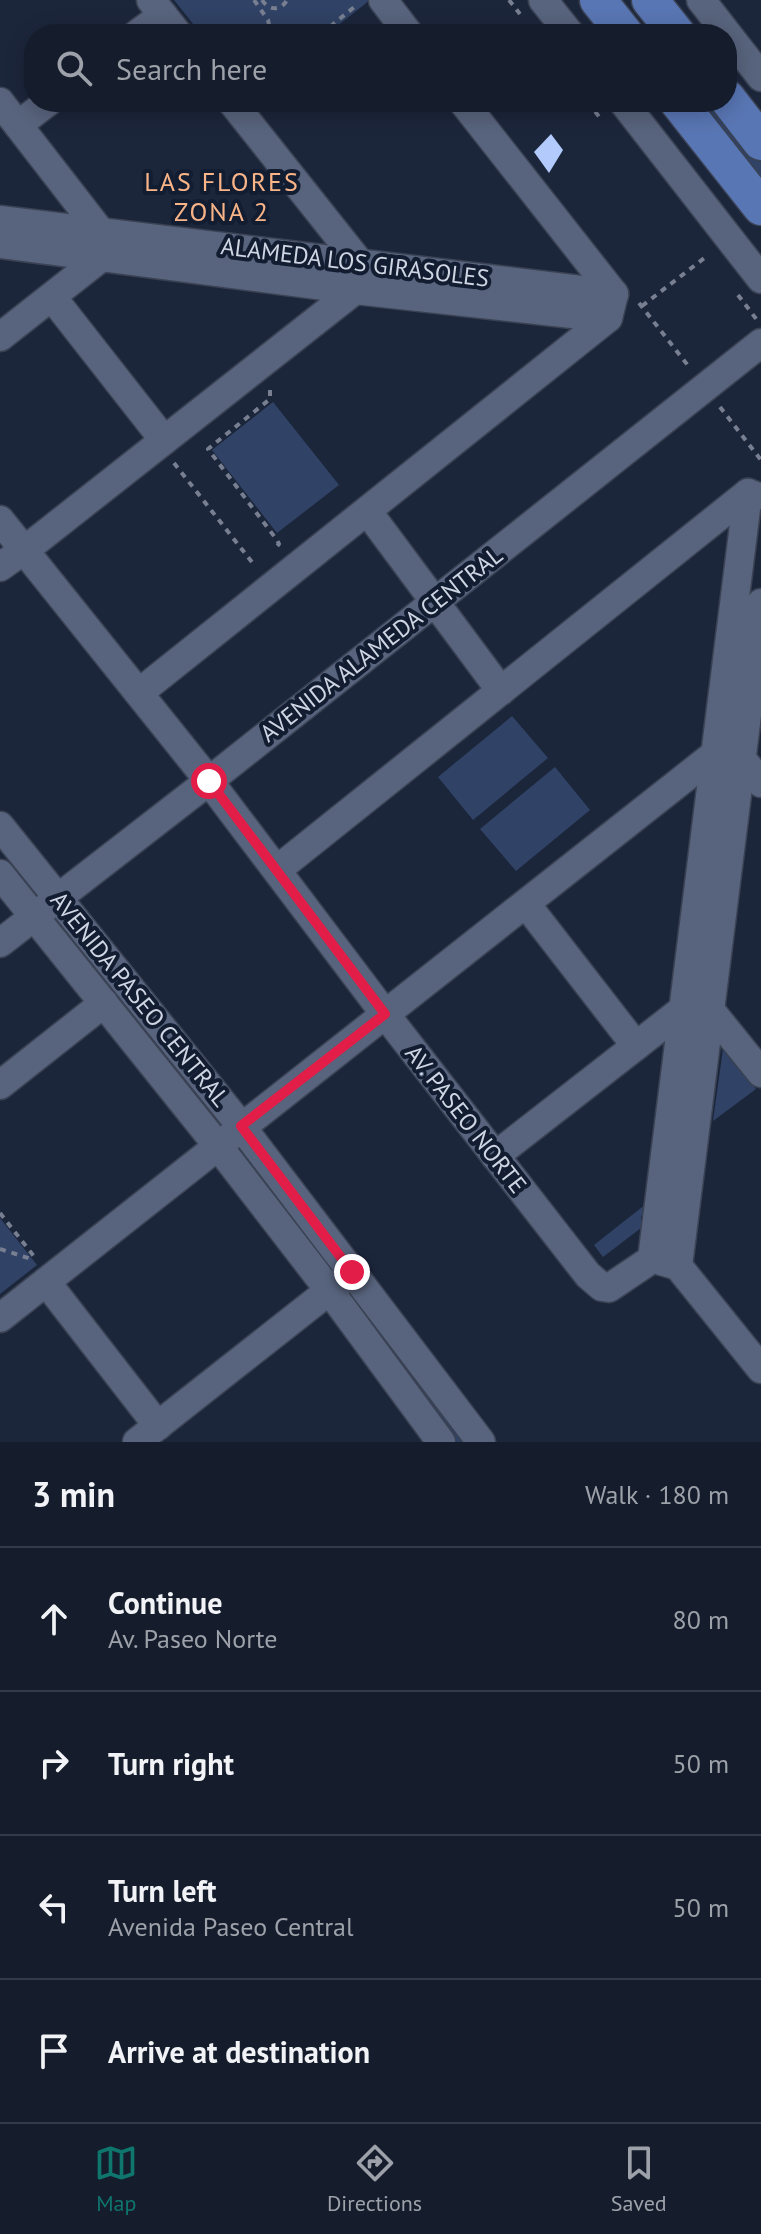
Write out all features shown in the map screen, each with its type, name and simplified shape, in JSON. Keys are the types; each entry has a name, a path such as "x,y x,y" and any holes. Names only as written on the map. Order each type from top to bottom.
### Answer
{"main road":[{"path":"598,0 617,24"},
{"path":"650,0 669,24"},
{"path":"737,111 761,142"},
{"path":"686,112 761,207"}],"street":[{"path":"383,0 401,24"},
{"path":"543,0 562,24"},
{"path":"701,0 720,24"},
{"path":"737,46 761,77"},
{"path":"0,102 102,243"},
{"path":"18,125 35,112"},
{"path":"0,567 166,447 357,276 239,112"},
{"path":"140,692 368,512 611,306 470,112"},
{"path":"631,112 761,279"},
{"name":"ALAMEDA LOS GIRASOLES","path":"0,220 102,243 611,306"},
{"path":"0,244 102,243"},
{"path":"0,337 52,297 102,243"},
{"path":"52,297 166,447"},
{"name":"AVENIDA ALAMEDA CENTRAL","path":"0,943 761,343"},
{"path":"278,869 754,495"},
{"path":"754,495 728,756 665,1262 761,1369"},
{"path":"368,512 501,691"},
{"name":"AV. PASEO NORTE","path":"0,520 278,869 385,1014 588,1275 602,1287 616,1286 665,1262"},
{"path":"0,1318 526,904 728,756 761,603"},
{"path":"728,756 761,783"},
{"name":"AVENIDA PASEO CENTRAL","path":"0,826 241,1126 481,1442"},
{"name":"AVENIDA PASEO CENTRAL","path":"0,874 329,1290 434,1440"},
{"path":"526,904 636,1046"},
{"path":"0,1085 104,1003"},
{"path":"495,1156 636,1046 698,1009"},
{"path":"698,1009 761,1073"},
{"path":"54,1292 148,1434 352,1272"}],"path":[{"path":"254,0 278,8 287,0"},
{"path":"333,24 363,0"},
{"path":"263,4 269,24"},
{"path":"642,306 707,256"},
{"path":"265,383 271,391 270,399 208,449 277,540 279,544 271,554"},
{"path":"166,447 258,569 264,565"},
{"path":"0,1213 40,1264 0,1249"}],"shaded area":[{"path":"174,0 370,0 340,24 193,24"},
{"path":"700,112 723,112 761,161 761,189"},
{"path":"273,402 339,485 277,533 212,450"},
{"path":"512,716 548,758 473,820 438,777"},
{"path":"555,767 590,810 516,871 480,829"},
{"path":"70,927 214,1108 206,1114 62,933"},
{"path":"723,1049 756,1089 713,1121"},
{"path":"646,1204 646,1214 641,1216 641,1228 603,1257 594,1245"},
{"path":"0,1218 37,1265 0,1294"},
{"path":"360,1300 468,1442 457,1442 353,1305"}],"building":[{"path":"551,134 563,150 549,173 534,152"}],"district":[{"name":"LAS FLORES ZONA 2","path":"222,196"}],"route":[{"path":"209,781 385,1014 241,1126 352,1272"}]}
